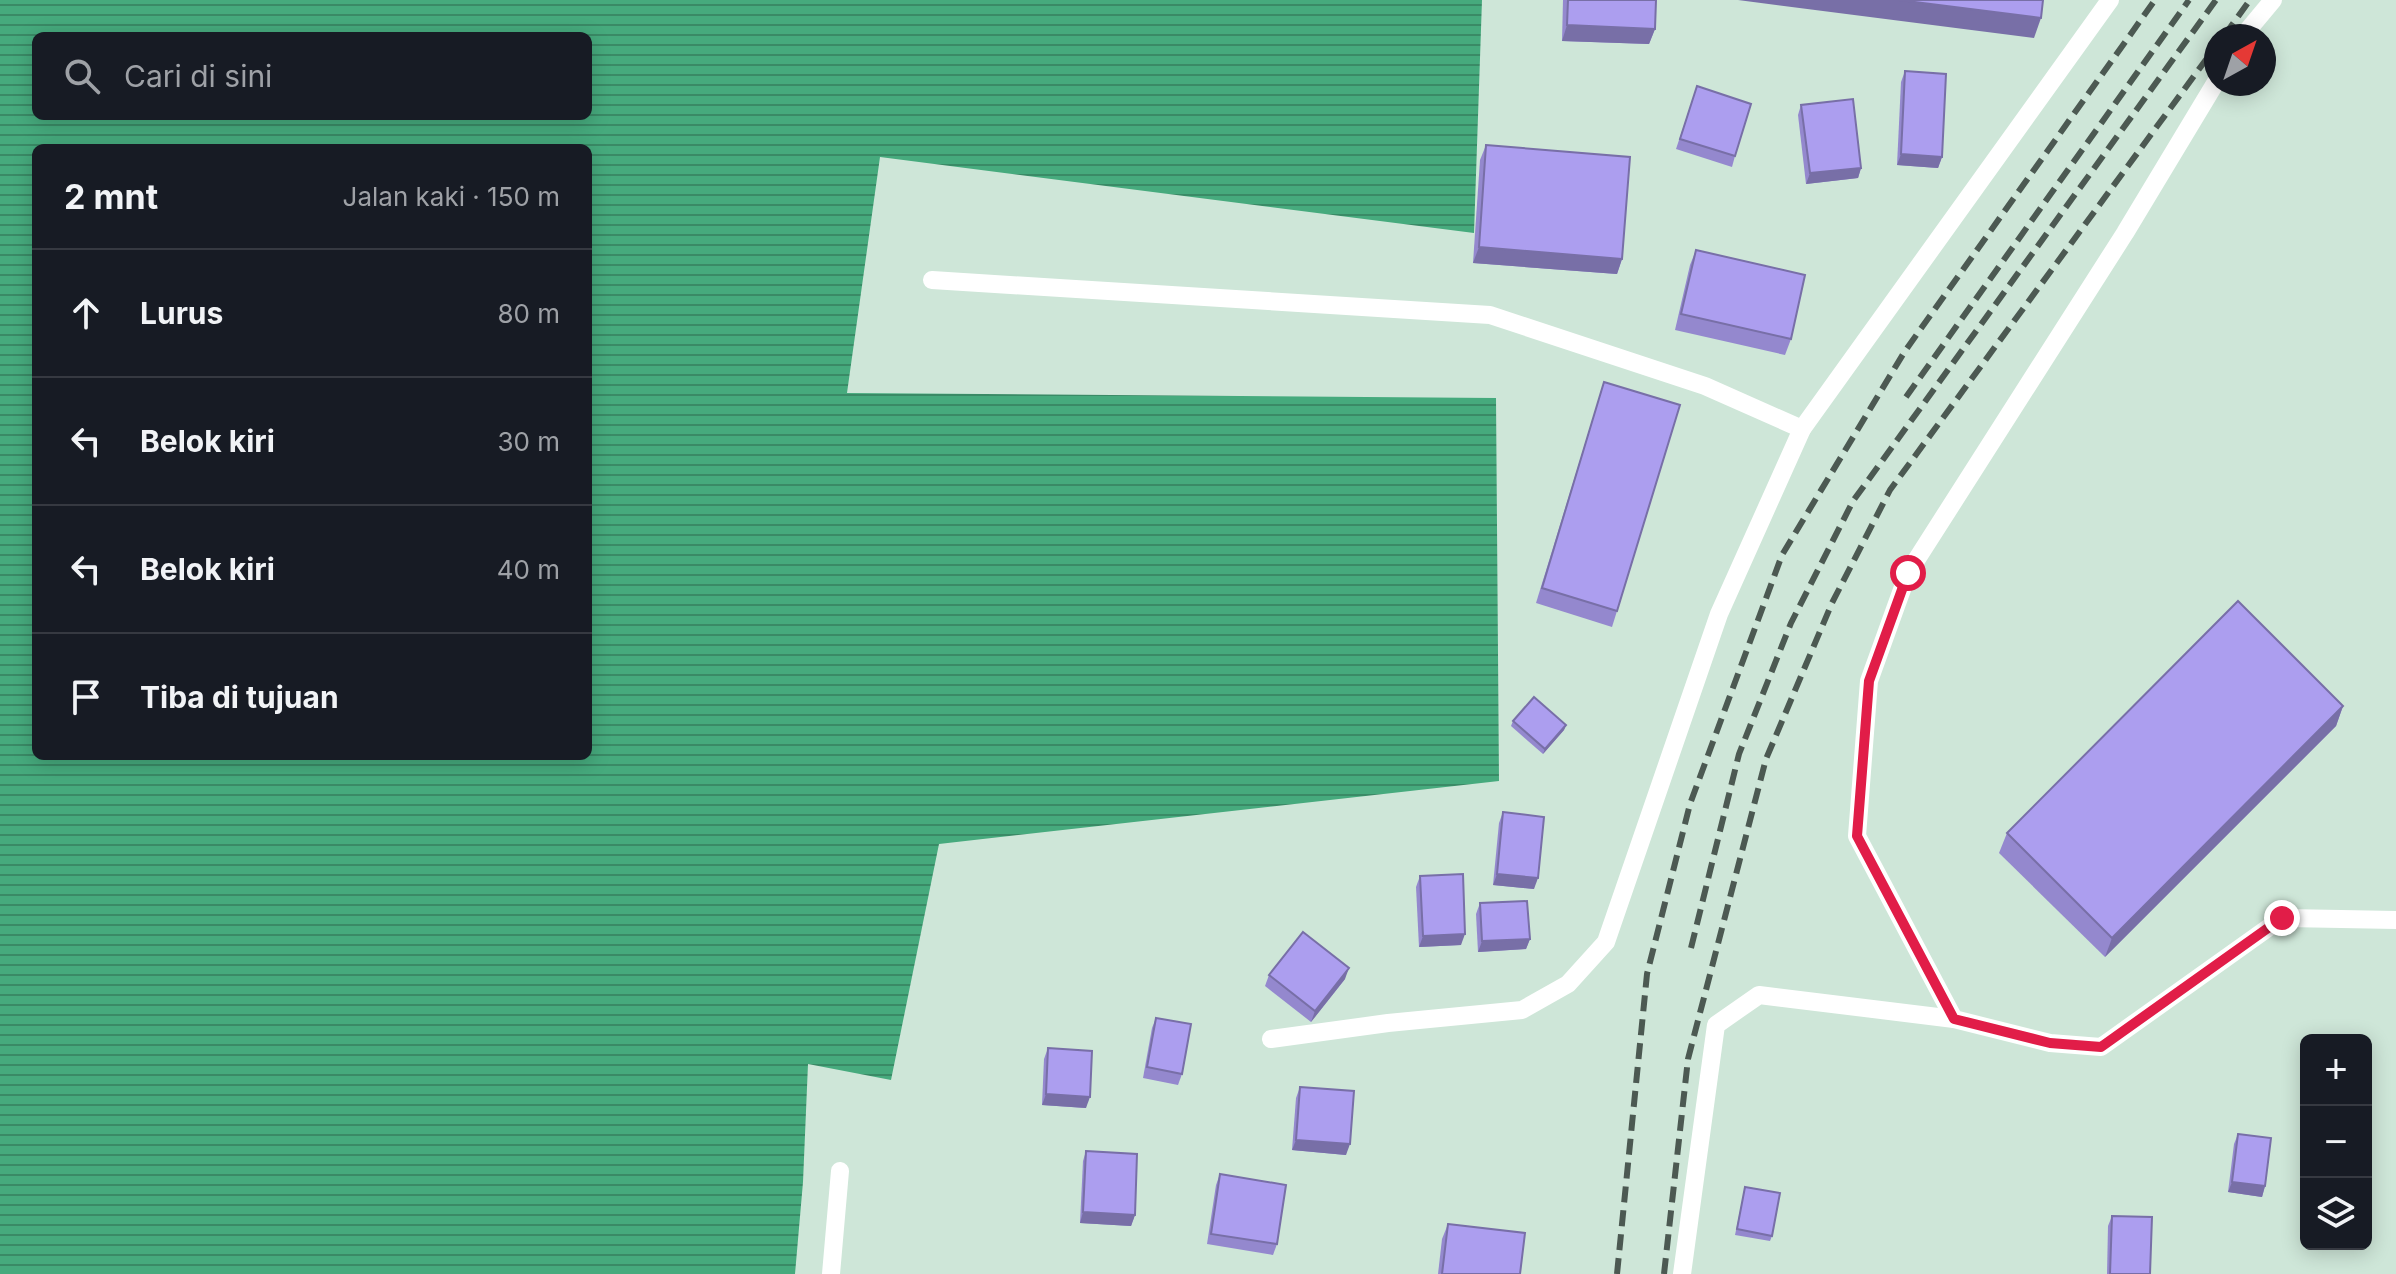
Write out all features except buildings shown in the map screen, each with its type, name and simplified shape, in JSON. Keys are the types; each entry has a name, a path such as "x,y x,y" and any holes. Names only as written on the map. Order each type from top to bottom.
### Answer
{"lane":[{"path":"1271,1039 1388,1023 1522,1010 1568,984 1606,942 1719,614 1802,429 2110,0"},
{"path":"2253,24 2273,0"},
{"path":"1954,1019 1857,836 1869,681 1908,573 2125,233 2208,96"},
{"path":"932,280 1490,315 1705,386 1802,429"},
{"path":"1682,1274 1716,1025 1759,995 1954,1019 2050,1043 2101,1047 2282,918 2396,920"},
{"path":"831,1274 840,1171"}],"shaded area":[{"path":"0,0 1482,0 1474,233 880,157 847,393 1496,398 1499,781 939,844 891,1080 808,1064 795,1274 0,1274"}],"railway":[{"path":"1617,1274 1647,974 1690,804 1782,555 1905,351 2155,0"},
{"path":"1906,397 2189,0"},
{"path":"1691,948 1739,754 1791,623 1853,501 2216,0"},
{"path":"2233,24 2250,0"},
{"path":"1664,1274 1688,1059 1766,759 1832,603 1890,490 2204,62"}],"route":[{"path":"1908,573 1869,681 1857,836 1954,1019 2050,1043 2101,1047 2282,918"}]}
